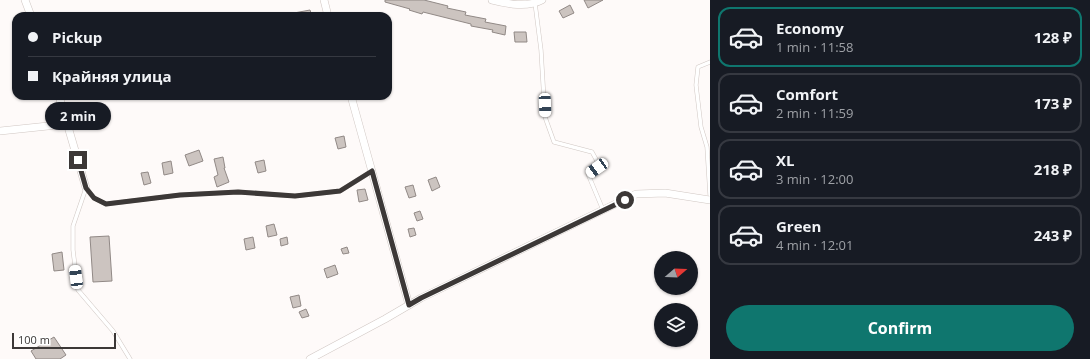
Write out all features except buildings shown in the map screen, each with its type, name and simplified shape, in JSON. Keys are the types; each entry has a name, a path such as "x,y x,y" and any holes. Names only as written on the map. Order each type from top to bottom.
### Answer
{"street":[{"path":"25,0 30,12"},
{"path":"324,0 327,12"},
{"path":"492,0 510,5 539,2"},
{"path":"60,100 86,188"},
{"path":"352,100 409,305"},
{"path":"0,131 67,124"},
{"path":"310,359 421,298 636,194 665,193 710,200"}],"lane":[{"path":"539,2 545,117 554,142 592,152 597,160 597,168 588,174 603,210"},
{"path":"710,62 698,68 696,85 700,127 707,147 710,195"},
{"path":"86,188 94,198 106,204 180,195 238,192 295,196 340,191 372,171"},
{"path":"86,188 73,226 73,250 78,290 113,331 130,359"}],"route":[{"path":"78,160 86,188 94,198 106,204 180,195 238,192 295,196 340,191 372,171 409,305 625,200"}]}
